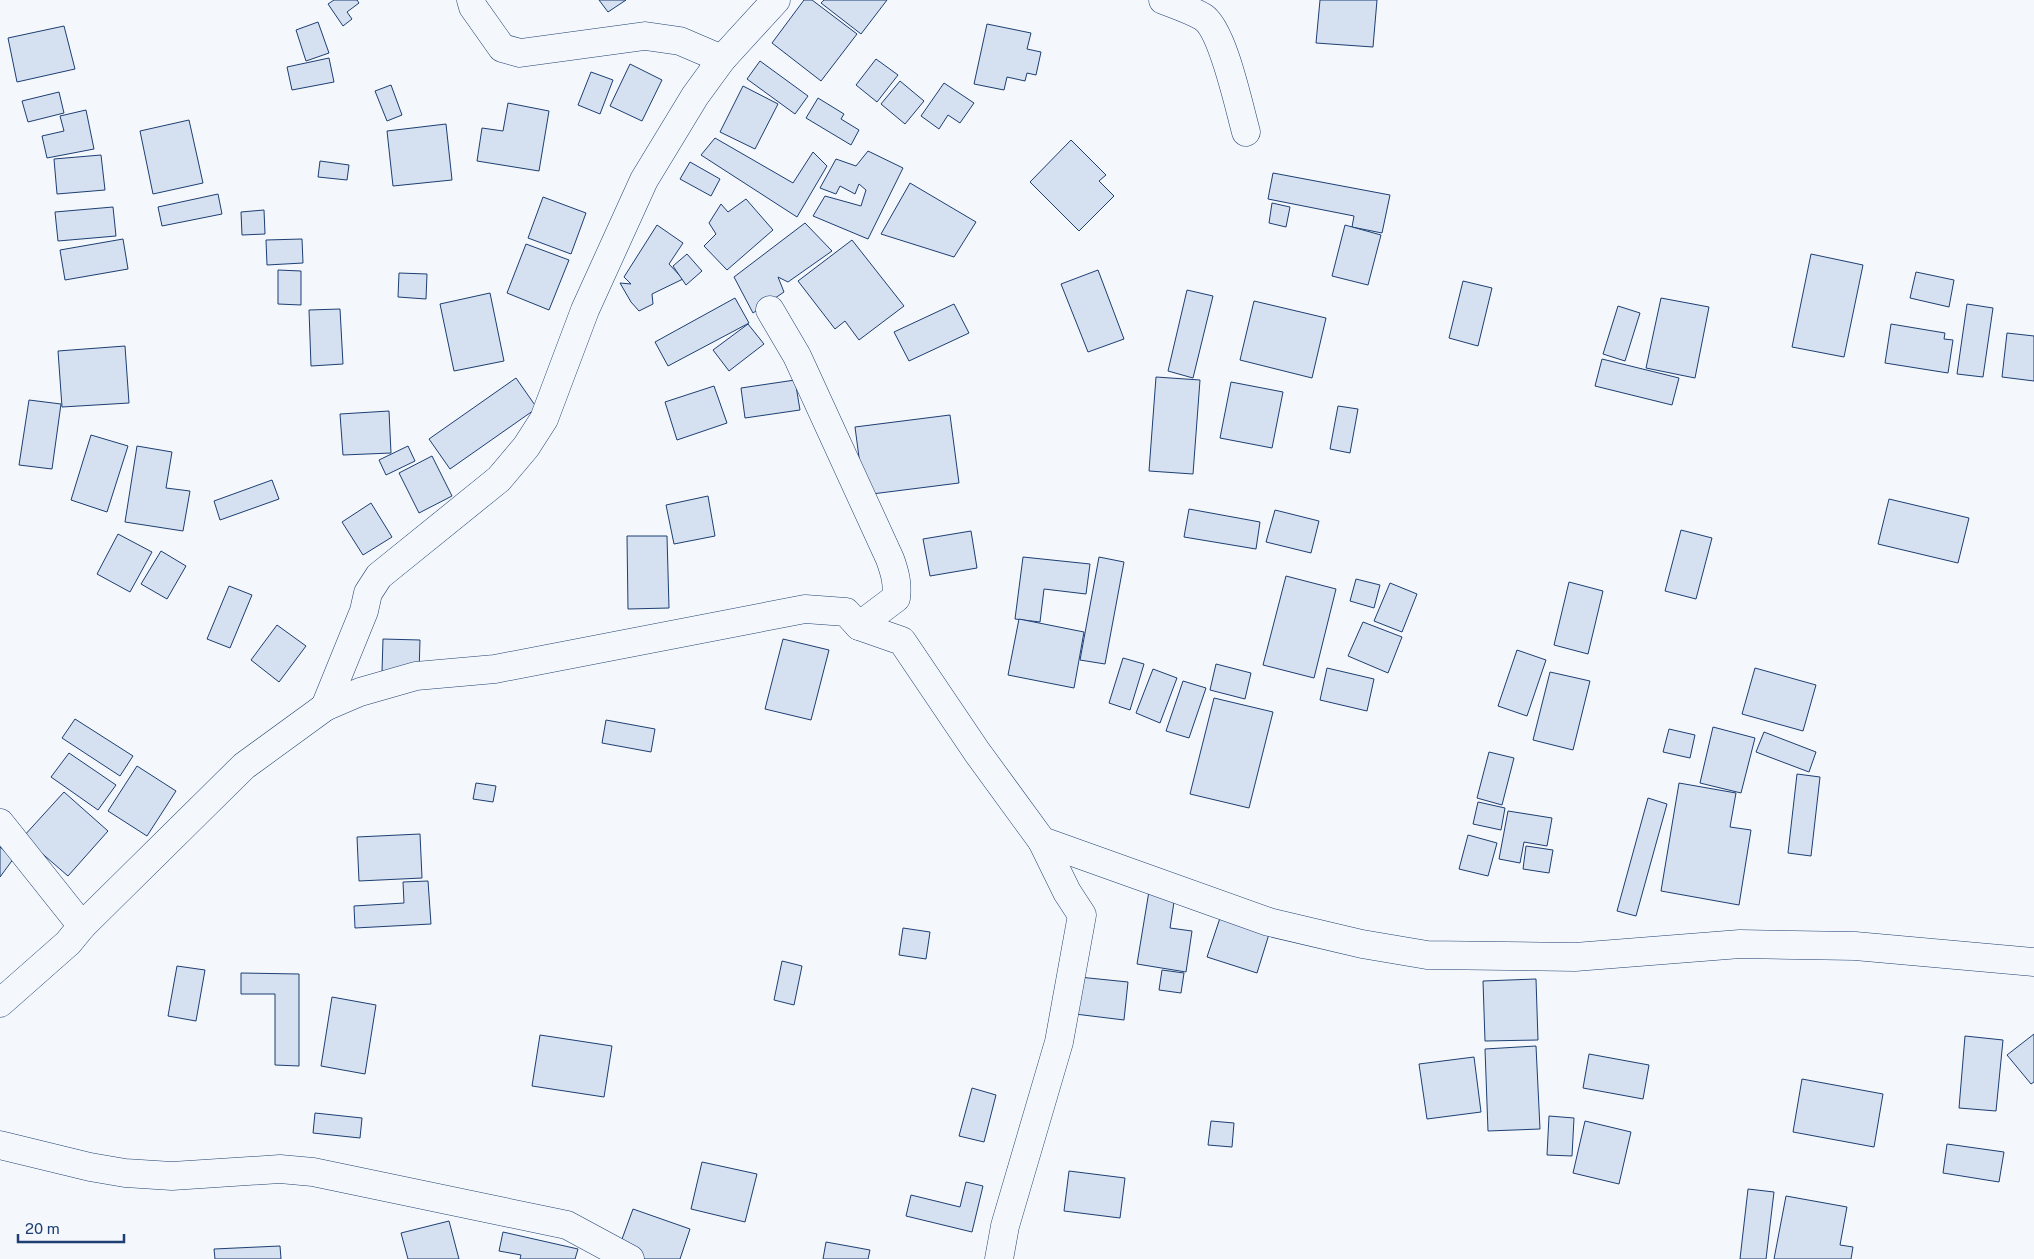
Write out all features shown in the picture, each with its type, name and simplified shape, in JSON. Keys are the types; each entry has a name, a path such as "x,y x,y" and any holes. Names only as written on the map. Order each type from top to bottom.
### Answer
{"street":[{"path":"471,0 473,6 502,48 520,53 645,36 680,42 722,59"},
{"path":"325,707 364,611 368,593 379,576 498,479 530,440 544,418 585,310 644,180 694,96 722,59 776,0"},
{"path":"1163,0 1204,18 1217,36 1246,132"},
{"path":"770,310 797,356 890,559 894,572 897,586 896,598 859,626"},
{"path":"0,1003 68,943 82,926 244,766 325,707 360,692 416,676 495,669 805,609 846,612 859,626 902,642 977,752 1042,841 1067,892 1082,915 1059,1042 1005,1226 1000,1259"},
{"path":"0,823 82,926"},
{"path":"1042,841 1269,922 1362,944 1427,955 1575,957 1740,944 1855,946 2034,962"},
{"path":"0,1145 90,1167 125,1173 172,1176 280,1169 312,1172 567,1225 630,1259"}],"building":[{"path":"334,0 357,0 359,3 347,12 352,19 343,26 328,4"},
{"path":"599,0 626,0 608,12"},
{"path":"804,0 812,0 857,34 821,81 772,43"},
{"path":"824,0 887,0 861,34 821,3"},
{"path":"1320,0 1377,0 1373,47 1316,43"},
{"path":"318,22 329,53 306,61 296,30"},
{"path":"987,24 1031,33 1027,49 1041,52 1036,75 1027,73 1025,81 1007,77 1004,90 974,84"},
{"path":"64,26 75,69 17,82 8,38"},
{"path":"329,58 334,82 292,90 287,67"},
{"path":"876,59 898,75 877,102 856,85"},
{"path":"760,61 808,96 795,114 747,79"},
{"path":"630,64 662,80 642,121 610,106"},
{"path":"591,72 613,80 600,114 578,105"},
{"path":"900,81 924,101 905,124 881,104"},
{"path":"944,83 974,103 960,123 948,115 939,129 921,116"},
{"path":"391,85 402,115 387,121 375,91"},
{"path":"743,86 778,104 755,149 720,132"},
{"path":"59,92 64,113 28,122 22,101"},
{"path":"818,98 844,114 841,119 859,130 851,145 806,118"},
{"path":"508,103 549,111 539,171 477,161 482,128 503,131"},
{"path":"86,110 94,149 47,158 42,136 64,131 60,116"},
{"path":"189,120 203,183 153,194 140,131"},
{"path":"446,124 452,180 393,186 387,131"},
{"path":"715,138 793,183 813,152 827,166 797,217 701,155"},
{"path":"1071,140 1106,175 1099,181 1114,196 1079,231 1030,182"},
{"path":"868,151 903,168 868,239 813,216 825,196 861,206 866,190 859,184 855,194 840,186 836,194 820,188 836,159 856,166"},
{"path":"101,155 105,190 57,194 54,159"},
{"path":"320,161 349,165 347,180 318,177"},
{"path":"690,162 720,179 711,196 680,179"},
{"path":"1273,173 1390,195 1382,233 1352,227 1354,216 1268,199"},
{"path":"910,183 976,222 954,257 881,234"},
{"path":"218,194 222,214 162,226 158,207"},
{"path":"543,197 586,213 571,254 528,238"},
{"path":"746,199 773,230 727,270 704,246 716,234 709,223 721,204 728,212"},
{"path":"1272,203 1290,207 1286,227 1269,223"},
{"path":"113,207 116,236 58,241 55,212"},
{"path":"264,210 265,234 242,235 241,212"},
{"path":"805,223 832,251 788,282 778,277 784,292 753,313 734,277"},
{"path":"657,225 683,243 669,264 683,279 652,294 653,304 639,311 631,302 620,283 631,284 624,277"},
{"path":"1345,225 1381,235 1368,285 1332,276"},
{"path":"123,239 128,269 65,280 60,250"},
{"path":"302,239 303,263 267,265 266,240"},
{"path":"852,240 904,306 859,340 845,321 835,329 798,281"},
{"path":"526,244 569,260 549,310 507,293"},
{"path":"687,254 702,271 686,285 673,266"},
{"path":"1811,254 1863,265 1844,357 1792,347"},
{"path":"278,270 301,271 301,305 278,304"},
{"path":"1098,270 1124,339 1088,352 1061,284"},
{"path":"1916,272 1954,280 1949,307 1910,298"},
{"path":"399,273 427,274 426,299 398,297"},
{"path":"1463,281 1492,288 1478,346 1449,338"},
{"path":"1187,290 1213,296 1193,378 1168,371"},
{"path":"490,293 504,361 454,371 440,304"},
{"path":"735,298 749,323 668,366 655,342"},
{"path":"1661,298 1709,307 1695,378 1646,368"},
{"path":"1254,301 1326,318 1312,378 1240,360"},
{"path":"954,304 969,333 909,361 894,332"},
{"path":"1967,304 1993,308 1983,377 1957,374"},
{"path":"1618,306 1640,313 1625,361 1603,354"},
{"path":"340,309 343,364 311,366 309,310"},
{"path":"748,324 764,344 729,371 713,350"},
{"path":"1891,324 1945,333 1944,339 1953,340 1948,373 1885,363"},
{"path":"2007,333 2034,336 2034,381 2002,377"},
{"path":"125,346 129,403 62,407 58,351"},
{"path":"1602,359 1679,378 1672,405 1595,386"},
{"path":"1156,377 1200,380 1193,474 1149,471"},
{"path":"516,378 537,408 450,469 429,439"},
{"path":"795,380 800,410 745,418 741,388"},
{"path":"1231,382 1283,392 1272,448 1220,438"},
{"path":"714,386 727,423 677,440 665,402"},
{"path":"29,400 61,404 52,469 19,465"},
{"path":"1338,406 1358,409 1350,453 1330,449"},
{"path":"389,411 391,453 343,455 340,414"},
{"path":"950,415 959,483 864,495 855,427"},
{"path":"91,435 128,446 107,512 71,500"},
{"path":"137,446 172,452 166,488 190,491 183,531 125,522"},
{"path":"408,446 415,461 386,475 379,460"},
{"path":"432,456 452,496 419,513 399,473"},
{"path":"272,480 279,499 220,520 214,501"},
{"path":"708,496 715,536 674,544 666,505"},
{"path":"1889,499 1969,518 1958,563 1878,544"},
{"path":"371,503 392,537 363,555 342,522"},
{"path":"1189,509 1260,522 1256,549 1184,537"},
{"path":"1275,510 1319,521 1311,553 1266,542"},
{"path":"1681,530 1712,538 1696,599 1665,591"},
{"path":"971,531 977,568 930,576 923,539"},
{"path":"118,534 152,552 130,592 97,574"},
{"path":"627,536 667,536 669,608 628,609"},
{"path":"161,551 186,566 167,599 141,584"},
{"path":"1023,557 1090,564 1086,594 1044,589 1040,622 1015,619"},
{"path":"1099,557 1124,562 1105,664 1080,660"},
{"path":"1286,576 1336,589 1314,678 1263,665"},
{"path":"1356,579 1380,585 1374,608 1350,601"},
{"path":"1569,582 1603,591 1588,654 1554,645"},
{"path":"1390,583 1417,594 1402,632 1374,621"},
{"path":"229,586 252,595 230,648 207,639"},
{"path":"1019,619 1084,632 1074,688 1008,675"},
{"path":"1363,622 1402,637 1388,673 1348,656"},
{"path":"277,625 306,646 279,682 251,660"},
{"path":"383,639 420,640 419,673 382,672"},
{"path":"783,639 829,650 811,720 765,709"},
{"path":"1517,650 1546,660 1527,716 1498,706"},
{"path":"1123,658 1144,664 1130,710 1109,703"},
{"path":"1216,664 1251,673 1245,699 1210,690"},
{"path":"1327,668 1374,679 1367,711 1320,700"},
{"path":"1755,668 1816,685 1803,731 1742,714"},
{"path":"1153,669 1177,678 1160,723 1136,713"},
{"path":"1550,672 1590,681 1573,750 1533,740"},
{"path":"1183,681 1206,688 1189,738 1166,731"},
{"path":"1214,698 1273,712 1249,808 1190,794"},
{"path":"75,719 133,756 120,776 62,738"},
{"path":"606,720 655,729 651,752 602,743"},
{"path":"1713,727 1755,738 1741,793 1700,783"},
{"path":"1669,729 1695,735 1690,758 1663,752"},
{"path":"1764,732 1816,752 1809,772 1756,752"},
{"path":"1489,752 1514,758 1502,805 1477,798"},
{"path":"69,753 116,785 98,810 51,777"},
{"path":"137,766 176,791 147,836 108,811"},
{"path":"1797,774 1820,777 1811,856 1788,853"},
{"path":"476,783 496,786 493,802 473,799"},
{"path":"1679,783 1736,793 1730,827 1751,830 1739,905 1661,891"},
{"path":"64,792 108,831 68,876 23,837"},
{"path":"1648,798 1667,804 1636,916 1617,911"},
{"path":"1478,802 1505,808 1501,830 1473,824"},
{"path":"1508,811 1552,818 1547,846 1524,842 1520,863 1499,859"},
{"path":"420,834 422,878 359,881 357,837"},
{"path":"1468,835 1497,843 1488,876 1459,869"},
{"path":"1526,846 1553,850 1549,873 1523,869"},
{"path":"0,847 14,858 0,877"},
{"path":"428,881 431,924 355,928 354,906 404,903 403,882"},
{"path":"1150,885 1176,889 1170,928 1192,931 1186,972 1137,964"},
{"path":"1221,915 1270,931 1257,973 1207,957"},
{"path":"903,928 930,932 926,959 899,955"},
{"path":"782,961 802,966 794,1005 774,1000"},
{"path":"177,966 205,970 196,1021 168,1016"},
{"path":"1162,970 1184,973 1181,993 1159,990"},
{"path":"241,973 299,974 299,1066 275,1065 275,994 241,994"},
{"path":"1079,977 1128,982 1124,1020 1075,1014"},
{"path":"1536,979 1538,1040 1485,1041 1483,981"},
{"path":"332,997 376,1005 365,1074 321,1066"},
{"path":"2034,1034 2034,1082 2031,1084 2007,1055"},
{"path":"540,1035 612,1046 604,1097 532,1086"},
{"path":"1965,1036 2003,1040 1996,1111 1959,1108"},
{"path":"1536,1046 1540,1129 1488,1131 1485,1049"},
{"path":"1589,1054 1649,1065 1643,1099 1583,1088"},
{"path":"1474,1057 1481,1112 1427,1119 1419,1064"},
{"path":"1802,1079 1883,1094 1874,1147 1793,1132"},
{"path":"972,1088 996,1095 984,1142 959,1136"},
{"path":"315,1113 362,1118 360,1138 313,1133"},
{"path":"1549,1116 1574,1118 1572,1156 1547,1155"},
{"path":"1211,1121 1234,1123 1232,1147 1208,1145"},
{"path":"1585,1121 1631,1132 1619,1184 1573,1173"},
{"path":"1947,1144 2004,1152 1999,1182 1943,1173"},
{"path":"702,1162 757,1174 745,1222 691,1209"},
{"path":"1069,1171 1125,1178 1120,1218 1064,1211"},
{"path":"966,1182 983,1186 972,1232 906,1216 911,1195 960,1207"},
{"path":"1748,1189 1774,1192 1766,1259 1740,1259"},
{"path":"1786,1196 1847,1207 1840,1245 1853,1247 1851,1259 1774,1259"},
{"path":"633,1209 690,1229 680,1259 645,1259 618,1250"},
{"path":"449,1221 459,1259 408,1259 401,1233"},
{"path":"503,1232 578,1249 575,1259 520,1259 521,1255 499,1251"},
{"path":"826,1242 870,1250 868,1259 823,1259"},
{"path":"280,1246 281,1259 215,1259 214,1249"}]}
